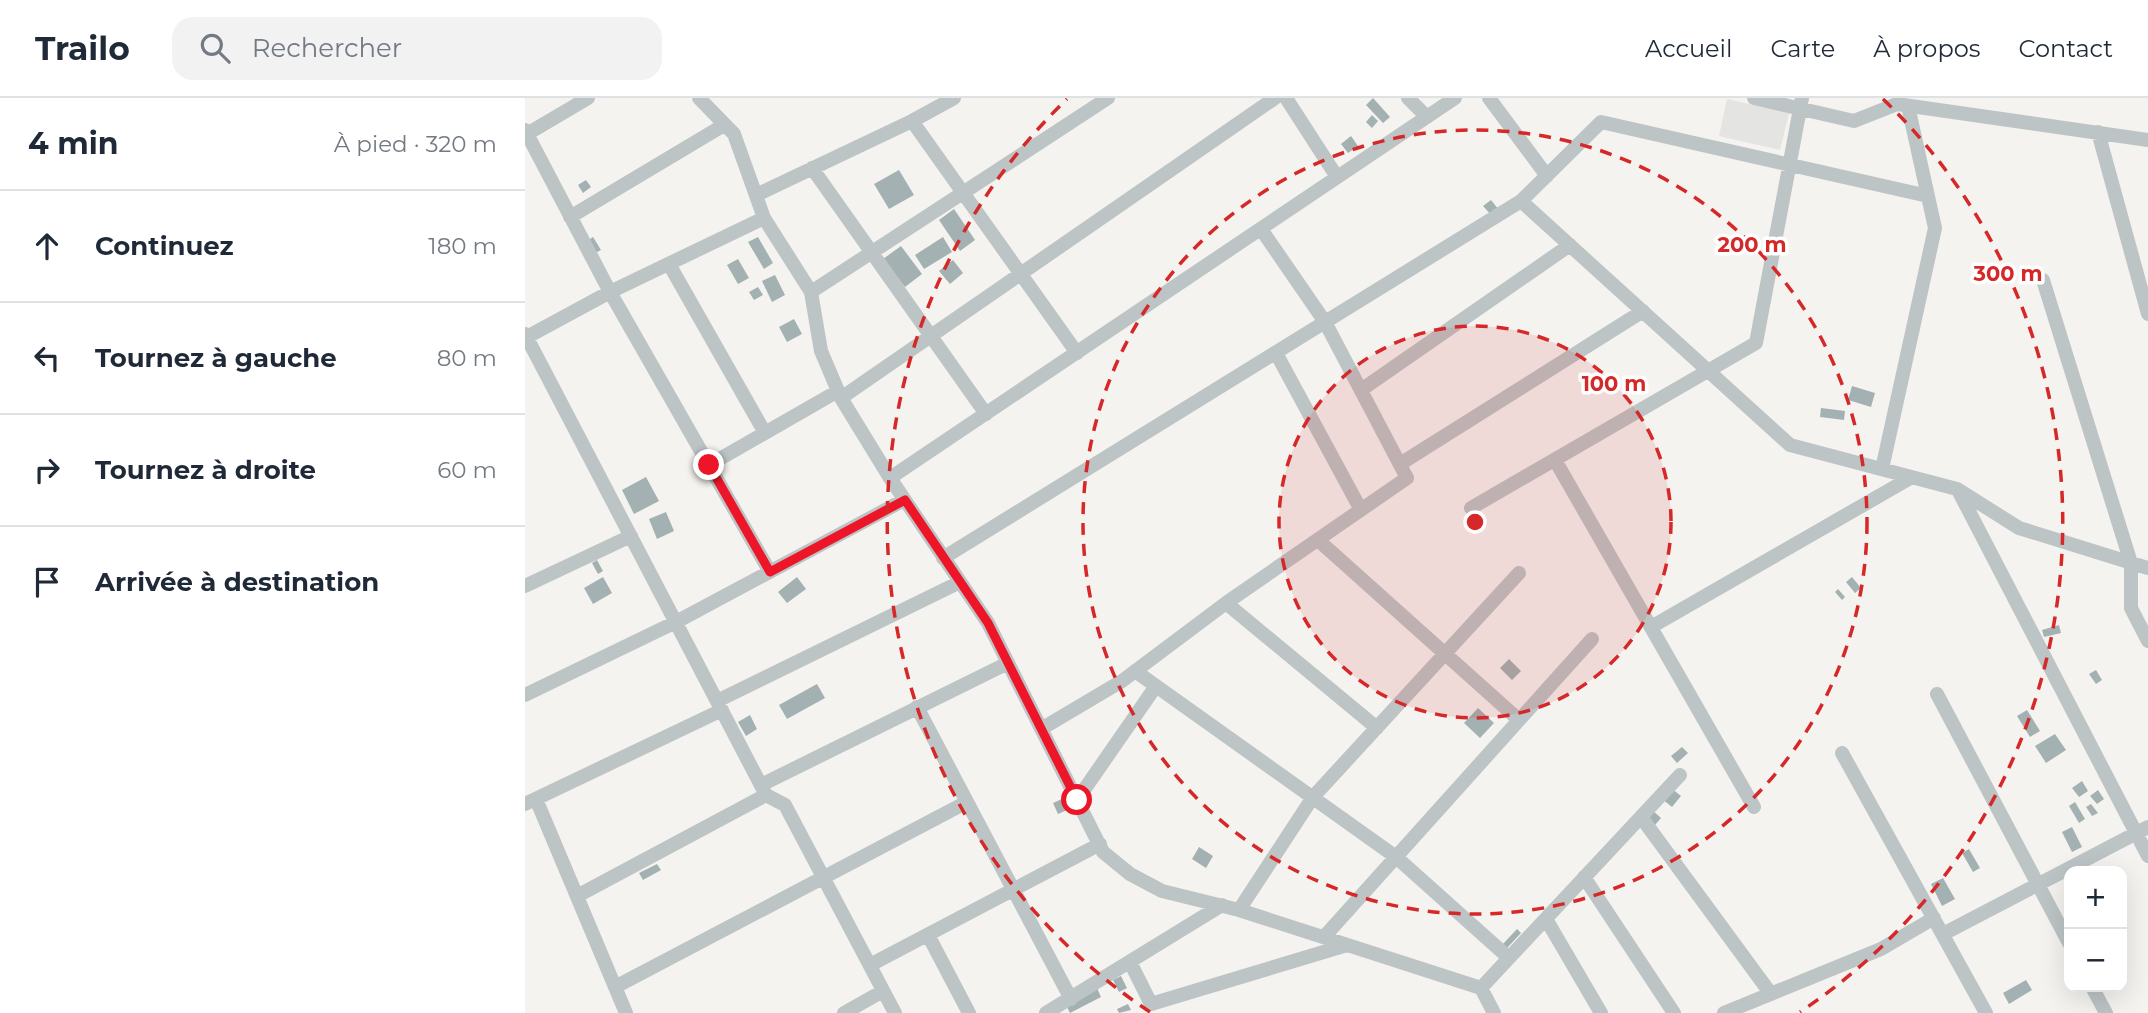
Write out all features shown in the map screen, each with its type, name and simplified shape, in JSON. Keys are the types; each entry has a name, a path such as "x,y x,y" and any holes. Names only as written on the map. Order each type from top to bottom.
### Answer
{"street":[{"path":"588,98 526,132 610,292 770,572"},
{"path":"699,98 734,135 764,219 811,292 821,351 840,394 890,478 988,623 1103,852 1130,874 1162,891 1239,910 1481,988 1494,1013"},
{"path":"756,195 912,121 954,98"},
{"path":"811,292 1108,98"},
{"path":"709,465 840,394 931,336 1275,98"},
{"path":"1286,98 1337,177"},
{"path":"1408,98 1427,117"},
{"path":"890,478 1455,98"},
{"path":"1489,98 1547,176"},
{"path":"1754,98 1801,103 1854,121 1897,104 2148,140"},
{"path":"1471,508 1756,343 1801,103"},
{"path":"1882,469 1935,228 1907,106"},
{"path":"912,121 1077,353"},
{"path":"943,558 1521,201 1601,122 1928,196"},
{"path":"570,217 724,125"},
{"path":"2098,132 2148,314"},
{"path":"812,168 986,414"},
{"path":"1521,201 1790,445 1957,489 2019,528 2148,568"},
{"path":"764,219 610,292 526,336 764,790 785,805 895,1013"},
{"path":"1041,729 1135,671 1226,603 1407,478 1325,322 1261,229"},
{"path":"1360,390 1570,245"},
{"path":"669,264 765,433"},
{"path":"2043,280 2131,563 2131,608 2148,641"},
{"path":"1400,464 1643,311"},
{"path":"1276,353 1360,510"},
{"path":"1555,460 1753,807"},
{"path":"1651,627 1912,477"},
{"path":"1957,489 2142,830 2148,856"},
{"path":"525,695 676,622 905,500"},
{"path":"525,586 631,536"},
{"path":"1318,540 1519,720"},
{"path":"1239,910 1313,797 1519,573"},
{"path":"626,1013 577,896 531,802 960,582"},
{"path":"1226,603 1377,728"},
{"path":"1324,937 1592,639"},
{"path":"577,896 764,790 1008,663"},
{"path":"1135,671 1396,857 1509,958"},
{"path":"1077,800 1156,686"},
{"path":"1937,694 2064,934"},
{"path":"918,708 1070,999"},
{"path":"1842,753 1986,1013"},
{"path":"1481,988 1680,775"},
{"path":"615,987 967,802"},
{"path":"1641,817 1771,994"},
{"path":"1943,934 2142,830"},
{"path":"870,965 1100,844"},
{"path":"1584,877 1674,1013"},
{"path":"1046,1013 1221,905"},
{"path":"1724,1013 1881,949 1934,918"},
{"path":"1546,919 1601,1013"},
{"path":"928,935 969,1013"},
{"path":"1130,962 1151,1004 1347,945"},
{"path":"844,1013 883,991"},
{"path":"2095,992 2106,1013"}],"shaded area":[{"path":"1727,99 1789,113 1780,150 1719,136"}],"building":[{"path":"1373,98 1390,117 1383,123 1366,105"},
{"path":"1372,115 1378,121 1372,128 1366,122"},
{"path":"1351,136 1358,146 1348,153 1341,144"},
{"path":"899,170 914,195 889,209 874,184"},
{"path":"586,180 591,187 583,193 578,185"},
{"path":"1491,200 1499,210 1492,216 1483,206"},
{"path":"954,209 975,240 960,251 939,220"},
{"path":"593,237 601,250 593,254 586,242"},
{"path":"758,237 773,263 764,269 748,242"},
{"path":"943,237 952,252 924,269 915,255"},
{"path":"901,246 922,274 905,287 883,259"},
{"path":"738,259 749,278 738,284 727,265"},
{"path":"953,260 963,273 950,284 939,271"},
{"path":"775,275 785,295 772,302 762,281"},
{"path":"758,287 763,295 754,300 749,292"},
{"path":"794,319 802,334 787,342 779,327"},
{"path":"1852,386 1875,393 1871,407 1848,400"},
{"path":"1821,408 1845,411 1844,420 1820,417"},
{"path":"646,477 659,501 634,514 622,490"},
{"path":"666,512 674,531 657,539 649,519"},
{"path":"597,560 603,571 598,574 592,563"},
{"path":"603,577 612,593 593,604 584,588"},
{"path":"797,577 806,589 787,603 778,592"},
{"path":"1852,577 1861,588 1855,593 1846,582"},
{"path":"1838,589 1845,597 1842,600 1835,592"},
{"path":"2059,625 2061,633 2044,637 2042,630"},
{"path":"1509,659 1521,671 1512,680 1500,668"},
{"path":"2096,670 2102,680 2096,684 2089,674"},
{"path":"817,684 825,698 787,719 779,705"},
{"path":"1478,708 1494,723 1480,738 1464,723"},
{"path":"2027,710 2040,731 2030,737 2017,716"},
{"path":"750,715 757,729 746,736 738,722"},
{"path":"2055,734 2066,750 2046,763 2035,746"},
{"path":"1682,747 1688,753 1677,763 1671,756"},
{"path":"2082,781 2088,791 2079,797 2072,788"},
{"path":"1671,788 1681,796 1672,807 1662,799"},
{"path":"2098,790 2104,799 2097,804 2090,796"},
{"path":"1062,799 1067,810 1058,814 1053,803"},
{"path":"2075,802 2085,819 2079,823 2069,806"},
{"path":"2091,804 2098,813 2092,816 2086,807"},
{"path":"1652,810 1661,818 1655,825 1646,817"},
{"path":"2072,827 2082,847 2072,852 2062,832"},
{"path":"1199,847 1213,856 1206,868 1192,859"},
{"path":"1969,849 1980,868 1973,872 1962,853"},
{"path":"657,864 661,870 643,880 639,873"},
{"path":"1943,878 1955,899 1942,906 1931,884"},
{"path":"1517,929 1521,933 1507,948 1503,944"},
{"path":"1121,976 1127,988 1119,992 1113,980"},
{"path":"2026,980 2032,990 2009,1004 2003,993"},
{"path":"1097,988 1101,997 1070,1013 1066,1005"},
{"path":"1128,1004 1131,1010 1119,1013 1117,1009"}],"route":[{"path":"709,465 770,572 905,500 988,623 1077,800"}]}
